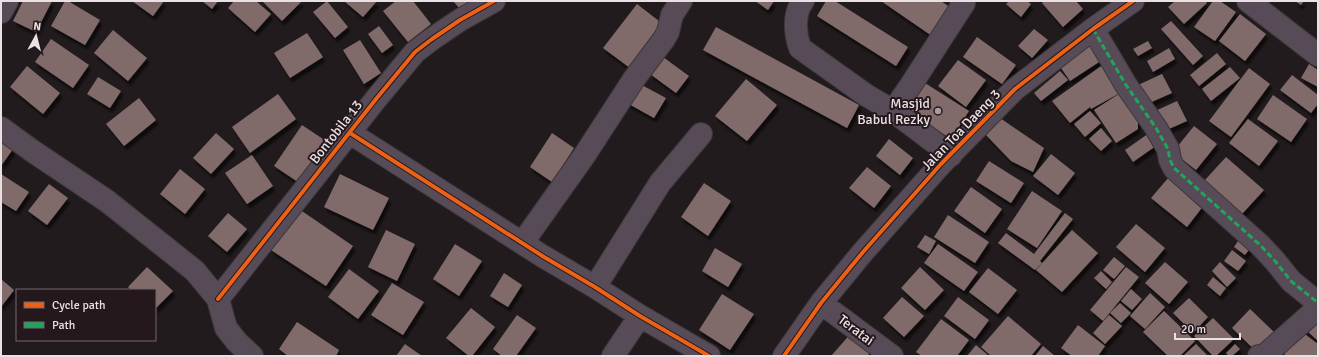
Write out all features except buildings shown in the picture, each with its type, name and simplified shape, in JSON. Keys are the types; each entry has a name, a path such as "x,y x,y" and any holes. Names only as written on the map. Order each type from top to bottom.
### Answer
{"street":[{"path":"1,12 7,1"},
{"name":"Bontobila 13","path":"218,299 415,52 454,24 494,1"},
{"path":"522,242 584,156 634,79 664,39 668,32 672,15 681,1"},
{"path":"803,1 800,4 796,22 796,36 800,48 866,95 893,111 951,155"},
{"path":"893,111 964,3 961,1"},
{"name":"Jalan Toa Daeng 3","path":"784,356 821,303 868,246 941,164 1015,89 1133,1"},
{"path":"1248,1 1318,55"},
{"path":"1094,29 1126,84 1156,128 1168,149 1170,160 1174,168 1260,245 1291,281 1318,303"},
{"path":"1,128 31,150 108,201 195,271 218,299 226,328 237,342 252,356"},
{"path":"350,133 544,257 640,316 709,356"},
{"path":"595,287 660,183 700,134"},
{"name":"Teratai","path":"821,303 892,356"},
{"path":"1259,356 1265,354 1318,308"},
{"path":"613,356 640,316"}],"marked path":[{"path":"1093,29 1126,85 1156,128 1168,149 1170,160 1174,168 1260,245 1291,281 1318,303"}],"cycle path":[{"path":"218,299 415,52 460,20 494,1"},
{"path":"784,356 821,303 863,252 941,164 1015,89 1093,29 1133,1"},
{"path":"350,133 544,257 640,316 709,356"}],"place":[{"name":"Masjid Babul Rezky","path":"938,111"}]}
